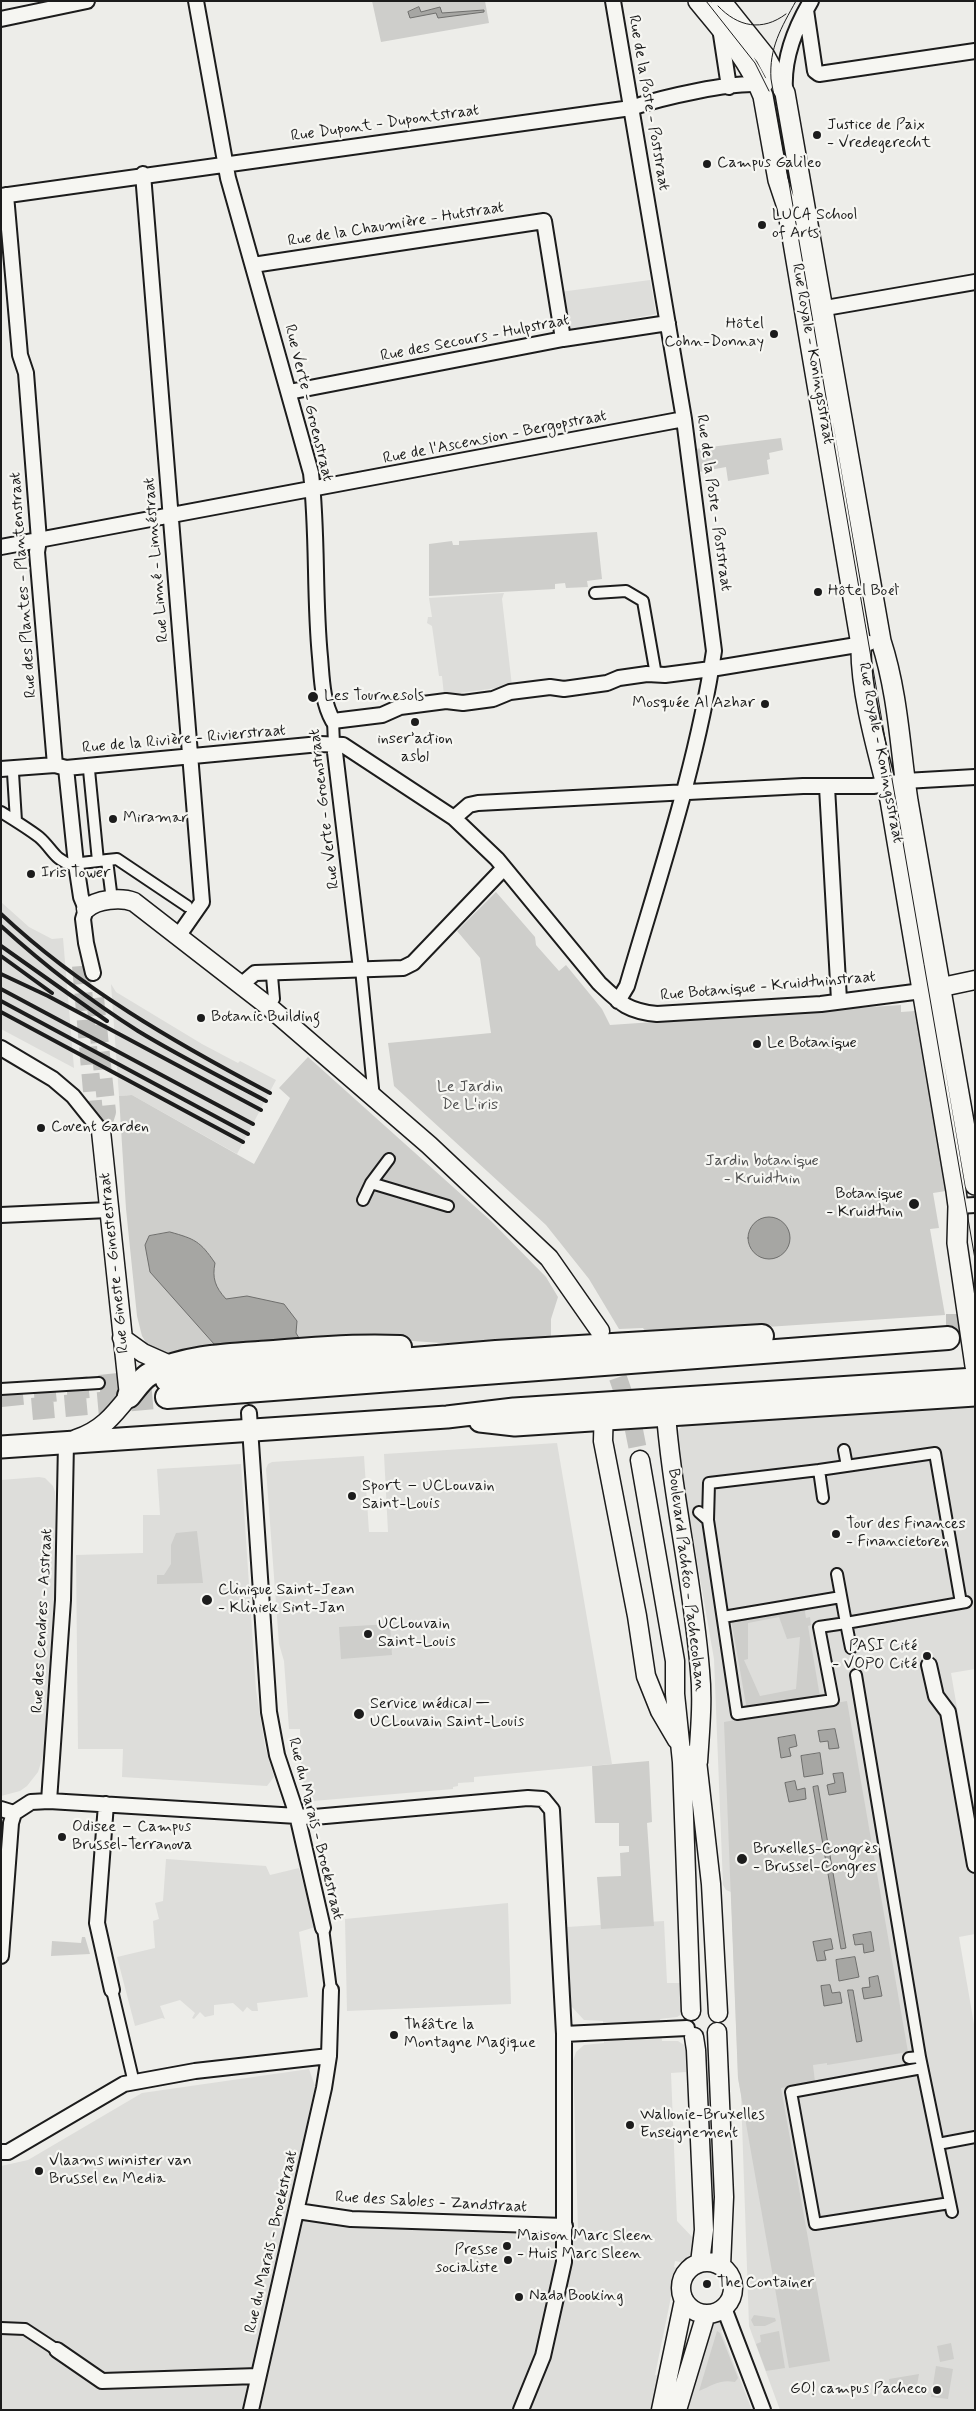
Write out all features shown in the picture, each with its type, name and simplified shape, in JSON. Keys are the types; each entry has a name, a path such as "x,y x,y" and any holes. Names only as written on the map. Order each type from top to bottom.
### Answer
{"highway":[{"path":"129,1396 148,1375 168,1381 947,1332 496,1352 168,1381"}],"main road":[{"path":"698,1 750,66 774,86"},
{"path":"721,1 765,56 774,86"},
{"name":"Rue Royale - Koningsstraat","path":"774,86 763,96 778,180 814,310 861,645 860,662 975,1185"},
{"name":"Rue Royale - Koningsstraat","path":"774,86 814,310 881,641 887,657 900,734 931,989 966,1206 957,1242 975,1366"},
{"path":"666,1407 975,1379"},
{"path":"1,1447 66,1442 109,1430 250,1421 447,1417 516,1425 603,1411 975,1395"}],"street":[{"path":"1,20 87,1"},
{"name":"Rue Verte - Groenstraat","path":"196,1 226,163 311,474 318,632 325,705 332,721 361,969"},
{"name":"Rue de la Poste - Poststraat","path":"613,1 684,420 714,652 683,793 627,986 618,1001"},
{"path":"774,86 808,5"},
{"path":"808,5 815,71 819,74 975,51"},
{"path":"720,28 729,87"},
{"name":"Rue Dupont - Dupontstraat","path":"4,195 143,174 631,108 668,98 729,87 774,86"},
{"name":"Rue Linné - Linnéstraat","path":"143,174 202,902 179,935"},
{"name":"Rue des Plantes - Plantenstraat","path":"4,195 20,355 26,373 39,540 37,552 60,767 81,897 86,909"},
{"name":"Rue de la Chaumière - Hutstraat","path":"253,266 544,221 563,339"},
{"path":"814,310 975,282"},
{"name":"Rue des Secours - Hulpstraat","path":"290,392 563,339 668,323"},
{"name":"Rue de l'Ascension - Bergopstraat","path":"1,547 684,420"},
{"path":"594,593 626,591 643,601 656,675"},
{"path":"332,721 382,714 400,707 446,701 463,703 493,699 510,692 550,686 564,689 607,683 619,678 711,669 881,641"},
{"name":"Rue de la Rivière - Rivierstraat","path":"7,771 334,744"},
{"name":"Rue Botanique - Kruidtuinstraat","path":"334,744 343,745 454,818 497,859 599,984 618,1001 634,1011 657,1014 821,1004 839,1000 931,989"},
{"path":"89,770 102,861 111,892"},
{"path":"7,771 16,821"},
{"path":"454,818 469,804 478,803 886,784 905,781 975,777"},
{"path":"827,787 839,1000"},
{"path":"1,812 48,845 61,862 76,864 117,859 188,906"},
{"path":"242,985 255,973 403,968 413,963 504,869"},
{"path":"87,970 83,920 86,909 95,904 128,900 179,935 242,985 430,1145 549,1258 600,1331"},
{"path":"361,969 374,1098"},
{"path":"272,976 274,999"},
{"path":"931,989 975,980"},
{"path":"1,1048 52,1079 73,1096 102,1131"},
{"name":"Rue Gineste - Ginestestraat","path":"102,1131 108,1210 129,1396"},
{"path":"363,1200 371,1183 390,1160"},
{"path":"371,1183 448,1206"},
{"path":"1,1215 108,1210"},
{"path":"122,1338 143,1353 168,1381"},
{"path":"1,1388 99,1383"},
{"path":"109,1430 129,1396"},
{"name":"Boulevard Pachéco - Pachecolaan","path":"666,1407 670,1460 700,1672 702,1711 698,1762"},
{"name":"Boulevard Pachéco - Pachecolaan","path":"603,1411 603,1441 648,1685 660,1711 681,1747"},
{"name":"Rue du Marais - Broekstraat","path":"250,1421 269,1712 277,1755 297,1815 323,1928 331,1990 329,2056 324,2088 251,2410"},
{"name":"Rue des Cendres - Asstraat","path":"49,1801 63,1600 66,1442"},
{"path":"846,1451 847,1466"},
{"path":"810,1621 820,1627 964,1602 935,1453 819,1470 709,1483 708,1520 737,1714 744,1716 832,1700 820,1627"},
{"name":"Boulevard Pachéco - Pachecolaan","path":"640,1460 675,1661 684,1691 698,1762 711,1884 718,2013 721,2024 717,2032"},
{"path":"819,1470 823,1498"},
{"path":"699,1512 708,1520"},
{"path":"837,1574 851,1648"},
{"path":"723,1617 841,1597"},
{"name":"Boulevard Pachéco - Pachecolaan","path":"675,1661 675,1694 681,1747 690,2025 696,2050 704,2230 700,2263"},
{"path":"929,1665 936,1696 948,1712 975,1865"},
{"path":"856,1675 920,2057 951,2207 815,2224 791,2092 922,2068"},
{"path":"1,1956 11,1823 8,1811 31,1802 49,1801 318,1817 526,1798 543,1799 552,1810 564,2034 564,2262 550,2334 521,2410"},
{"path":"106,1804 97,1923 134,2083"},
{"path":"690,2025 705,2005 718,2013"},
{"path":"564,2034 690,2025 709,2039 717,2032"},
{"path":"717,2032 724,2197 721,2266"},
{"path":"1,2152 8,2152 124,2084 195,2071 329,2056"},
{"path":"909,2058 920,2057"},
{"path":"938,2144 975,2137"},
{"name":"Rue des Sables - Zandstraat","path":"297,2211 351,2219 565,2226"},
{"path":"661,2410 684,2300 681,2285 683,2277 693,2266 707,2261 721,2266 727,2271 734,2285 730,2301 716,2313 706,2314 693,2310 684,2300"},
{"path":"724,2308 763,2410"},
{"path":"677,2410 706,2314"},
{"path":"1,2328 25,2329 102,2381 258,2376"}],"shaded area":[{"path":"419,7 421,12 440,7 442,13 484,10 484,12 438,18 436,13 410,18 408,12"},
{"path":"650,280 656,314 566,331 560,292"},
{"path":"504,593 502,599 512,686 444,695 442,676 439,676 432,626 427,623 428,617 432,617 429,598"},
{"path":"1,902 29,927 52,939 63,938 74,1068 1,1029"},
{"path":"111,984 116,992 202,1044 276,1080 237,1154 132,1095 119,1096"},
{"path":"769,1217 784,1223 790,1238 784,1253 769,1259 754,1253 748,1238 754,1223"},
{"path":"170,1232 191,1239 201,1245 215,1263 215,1282 226,1299 247,1296 284,1304 297,1321 296,1333 299,1338 214,1344 150,1272 145,1245 149,1236"},
{"path":"975,1404 975,1669 951,1673 975,1812 975,1934 959,1937 975,2030 975,2410 780,2410 749,2326 741,2094 738,2078 731,1892 726,1890 723,1885 714,1659 675,1434 684,1424"},
{"path":"557,1443 612,1764 474,1777 474,1782 458,1783 458,1786 453,1787 453,1789 313,1801 310,1799 307,1792 311,1789 304,1789 303,1777 299,1777 298,1767 301,1766 300,1729 289,1729 284,1661 279,1644 266,1469 268,1464 272,1462 364,1456 369,1532 388,1532 384,1454"},
{"path":"241,1464 256,1690 265,1746 274,1777 267,1786 122,1777 123,1749 78,1749 76,1555 143,1553 143,1515 160,1515 157,1469"},
{"path":"45,1478 53,1486 55,1492 55,1581 44,1753 38,1772 27,1786 20,1791 1,1796 1,1480"},
{"path":"835,1729 839,1748 829,1749 828,1741 820,1742 818,1731"},
{"path":"795,1735 797,1746 789,1748 791,1756 781,1758 778,1738"},
{"path":"820,1753 823,1774 804,1777 801,1756"},
{"path":"843,1773 846,1792 829,1795 827,1785 835,1783 833,1774"},
{"path":"795,1781 797,1790 805,1788 806,1799 789,1802 785,1783"},
{"path":"818,1786 846,1948 841,1949 813,1787"},
{"path":"166,1859 266,1866 270,1875 299,1868 315,1927 299,1932 308,1997 257,2003 258,2011 252,2011 247,2007 243,2012 233,2003 214,2005 214,2015 205,2017 200,2012 194,2019 192,2018 195,2013 180,2000 160,2006 165,2019 162,2018 135,2026 117,1957 155,1948 153,1921 159,1919 155,1903 163,1901"},
{"path":"508,1903 511,2004 347,2011 345,1919"},
{"path":"664,1921 667,1983 683,1983 682,2014 677,2017 660,2019 662,2041 678,2041 684,2045 686,2051 686,2072 671,2073 677,2221 696,2241 692,2253 685,2263 675,2261 674,2267 677,2268 655,2375 659,2376 650,2410 1,2410 1,2166 28,2160 142,2093 309,2069 315,2086 286,2220 578,2230 573,2061 576,2052 584,2045 604,2043 603,2021 584,2020 571,2006 567,1927"},
{"path":"871,1932 874,1951 864,1953 863,1944 855,1945 853,1935"},
{"path":"831,1939 833,1949 824,1951 826,1960 817,1961 813,1942"},
{"path":"855,1957 859,1977 839,1981 836,1960"},
{"path":"878,1976 882,1996 864,1999 862,1988 870,1987 869,1978"},
{"path":"830,1985 832,1993 840,1992 842,2003 824,2006 821,1986"},
{"path":"848,1990 853,1990 862,2041 857,2042"},
{"path":"712,2318 719,2319 725,2329 721,2331 752,2410 687,2410 690,2401 686,2399"}],"green space":[{"path":"372,1 485,1 489,23 381,42"},
{"path":"781,438 783,450 769,453 770,459 767,460 769,474 728,481 726,467 699,472 695,449"},
{"path":"597,532 602,579 587,581 588,587 566,588 565,583 555,584 555,589 429,596 429,544 452,541 453,545 459,545 459,541"},
{"name":"Jardin botanique - Kruidtuin","path":"496,892 535,937 536,945 559,971 566,965 602,1009 610,1025 901,1005 901,1012 915,1011 946,1191 933,1193 939,1228 930,1229 945,1315 648,1335 643,1328 619,1329 589,1279 546,1225 394,1086 388,1043 491,1033 480,958 457,931"},
{"path":"308,1057 491,1221 546,1277 558,1297 551,1319 551,1342 497,1347 371,1338 166,1357 148,1346 142,1336 137,1316 126,1209 119,1096 132,1095 254,1164 290,1098 279,1088"},
{"path":"197,1531 203,1583 157,1584 157,1575 164,1575 171,1564 171,1545 176,1533"},
{"path":"804,1606 806,1618 810,1617 811,1625 808,1626 820,1697 747,1710 731,1619","holes":["779,1617 787,1639 800,1637 796,1689 760,1696 744,1660 748,1659 748,1623"]},
{"path":"390,1624 392,1655 341,1659 339,1627"},
{"path":"847,1701 908,2052 827,2065 827,2063 813,2065 815,2082 781,2088 830,2361 789,2368 738,2078 724,1722"},
{"path":"649,1761 652,1822 647,1823 654,1926 601,1929 597,1877 621,1876 620,1853 629,1852 629,1846 619,1846 619,1823 595,1823 592,1766"},
{"path":"82,1937 85,1937 90,1954 51,1956 52,1941 81,1943"},
{"path":"754,2315 775,2318 776,2321 765,2326 754,2326 751,2320"},
{"path":"717,2331 720,2333 738,2378 735,2382 720,2382 699,2391"},
{"path":"779,2331 785,2368 766,2371 756,2344 761,2342 760,2335"},
{"path":"951,2343 954,2359 940,2362 937,2346"},
{"path":"936,2366 953,2369 948,2399 931,2397"},
{"path":"919,2374 917,2385 908,2386 906,2391 900,2393 891,2390 889,2379"}],"tunnel":[{"path":"81,966 94,1114 101,1131"},
{"path":"95,998 107,1112 101,1131"},
{"path":"946,1325 975,1325"},
{"path":"609,1352 631,1415 640,1460"},
{"path":"1,1396 149,1381"},
{"path":"32,1409 167,1397"}],"tram line":[{"path":"706,1 755,63 769,91"},
{"path":"796,1 777,38 772,58 771,79 975,1259"},
{"path":"718,6 734,19 750,25 768,23 786,14"}],"railway":[{"path":"1,914 63,966 96,990 164,1034 270,1093"},
{"path":"1,926 67,982 138,1031 266,1101"},
{"path":"1,946 107,1021"},
{"path":"1,956 52,993"},
{"path":"1,974 48,996 261,1110"},
{"path":"1,989 253,1124"},
{"path":"1,1001 248,1134"},
{"path":"1,1012 243,1142"}],"place":[{"name":"Justice de Paix - Vredegerecht","path":"817,135"},
{"name":"Campus Galileo","path":"707,164"},
{"name":"LUCA School of Arts","path":"762,225"},
{"name":"Hôtel Cohn-Donnay","path":"774,334"},
{"name":"Hôtel Boël","path":"818,592"},
{"name":"Les Tournesols","path":"313,697"},
{"name":"Mosquée Al Azhar","path":"765,704"},
{"name":"inser’action asbl","path":"415,722"},
{"name":"Miramar","path":"113,819"},
{"name":"Iris Tower","path":"31,874"},
{"name":"Botanic Building","path":"201,1018"},
{"name":"Le Botanique","path":"757,1044"},
{"name":"Covent Garden","path":"41,1128"},
{"name":"Botanique - Kruidtuin","path":"914,1204"},
{"name":"Sport – UCLouvain Saint-Louis","path":"352,1496"},
{"name":"Tour des Finances - Financietoren","path":"836,1534"},
{"name":"Clinique Saint-Jean - Kliniek Sint-Jan","path":"207,1600"},
{"name":"UCLouvain Saint-Louis","path":"368,1634"},
{"name":"PASI Cité - VOPO Cité","path":"927,1656"},
{"name":"Service médical — UCLouvain Saint-Louis","path":"359,1714"},
{"name":"Odisee – Campus Brussel-Terranova","path":"62,1837"},
{"name":"Bruxelles-Congrès - Brussel-Congres","path":"742,1859"},
{"name":"Théâtre la Montagne Magique","path":"394,2035"},
{"name":"Wallonie-Bruxelles Enseignement","path":"630,2125"},
{"name":"Vlaams minister van Brussel en Media","path":"39,2171"},
{"name":"Maison Marc Sleen - Huis Marc Sleen","path":"507,2246"},
{"name":"Presse socialiste","path":"508,2260"},
{"name":"The Container","path":"707,2284"},
{"name":"Nada Booking","path":"519,2297"},
{"name":"GO! campus Pacheco","path":"937,2390"}],"park label":[{"name":"Le Jardin De L'iris","path":"470,1097"}]}
